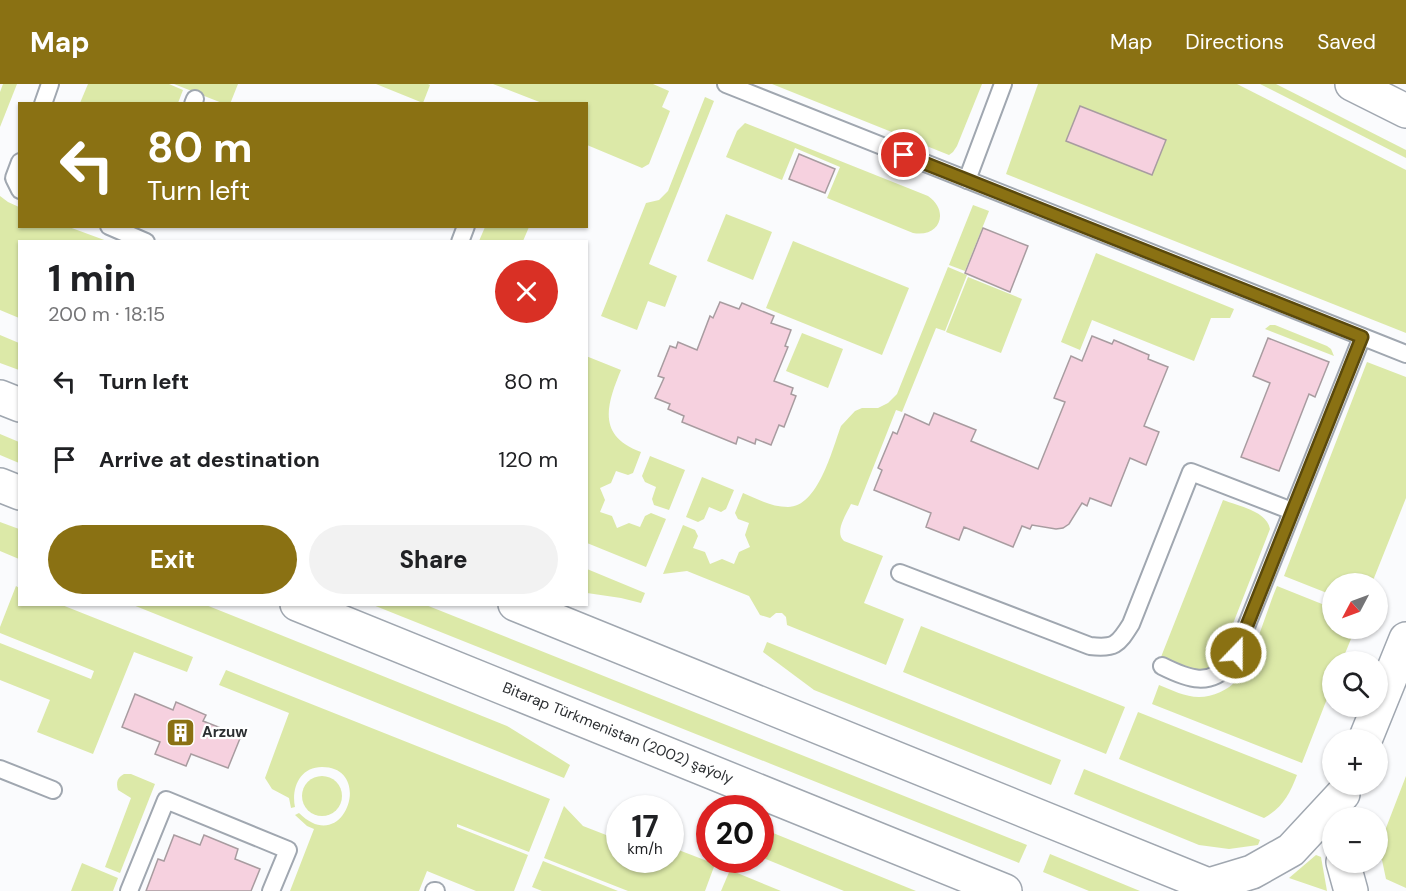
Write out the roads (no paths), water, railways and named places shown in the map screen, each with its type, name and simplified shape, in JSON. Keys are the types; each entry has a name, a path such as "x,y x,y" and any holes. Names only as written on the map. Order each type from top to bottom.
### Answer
{"main road":[{"path":"1352,84 1406,111"},
{"path":"0,397 18,404"},
{"path":"0,485 18,492"},
{"name":"Bitarap Türkmenistan (2002) şaýoly","path":"302,606 1005,891"},
{"path":"520,606 1216,888 1252,872 1291,850 1344,799"},
{"path":"1369,729 1406,639"},
{"path":"1346,873 1351,891"}],"lane":[{"path":"44,102 50,84"},
{"path":"726,84 1406,354"},
{"path":"967,180 1003,84"},
{"path":"18,167 14,178 18,186"},
{"path":"115,228 144,236"},
{"path":"1162,666 1180,675 1203,679 1220,674 1228,667 1236,653 1362,337"},
{"path":"900,573 1090,646 1107,648 1121,640 1131,624 1191,472 1292,511"},
{"path":"0,769 53,790"},
{"path":"129,891 166,800 288,850 271,891"}],"place":[{"name":"Arzuw","path":"181,732"}]}
